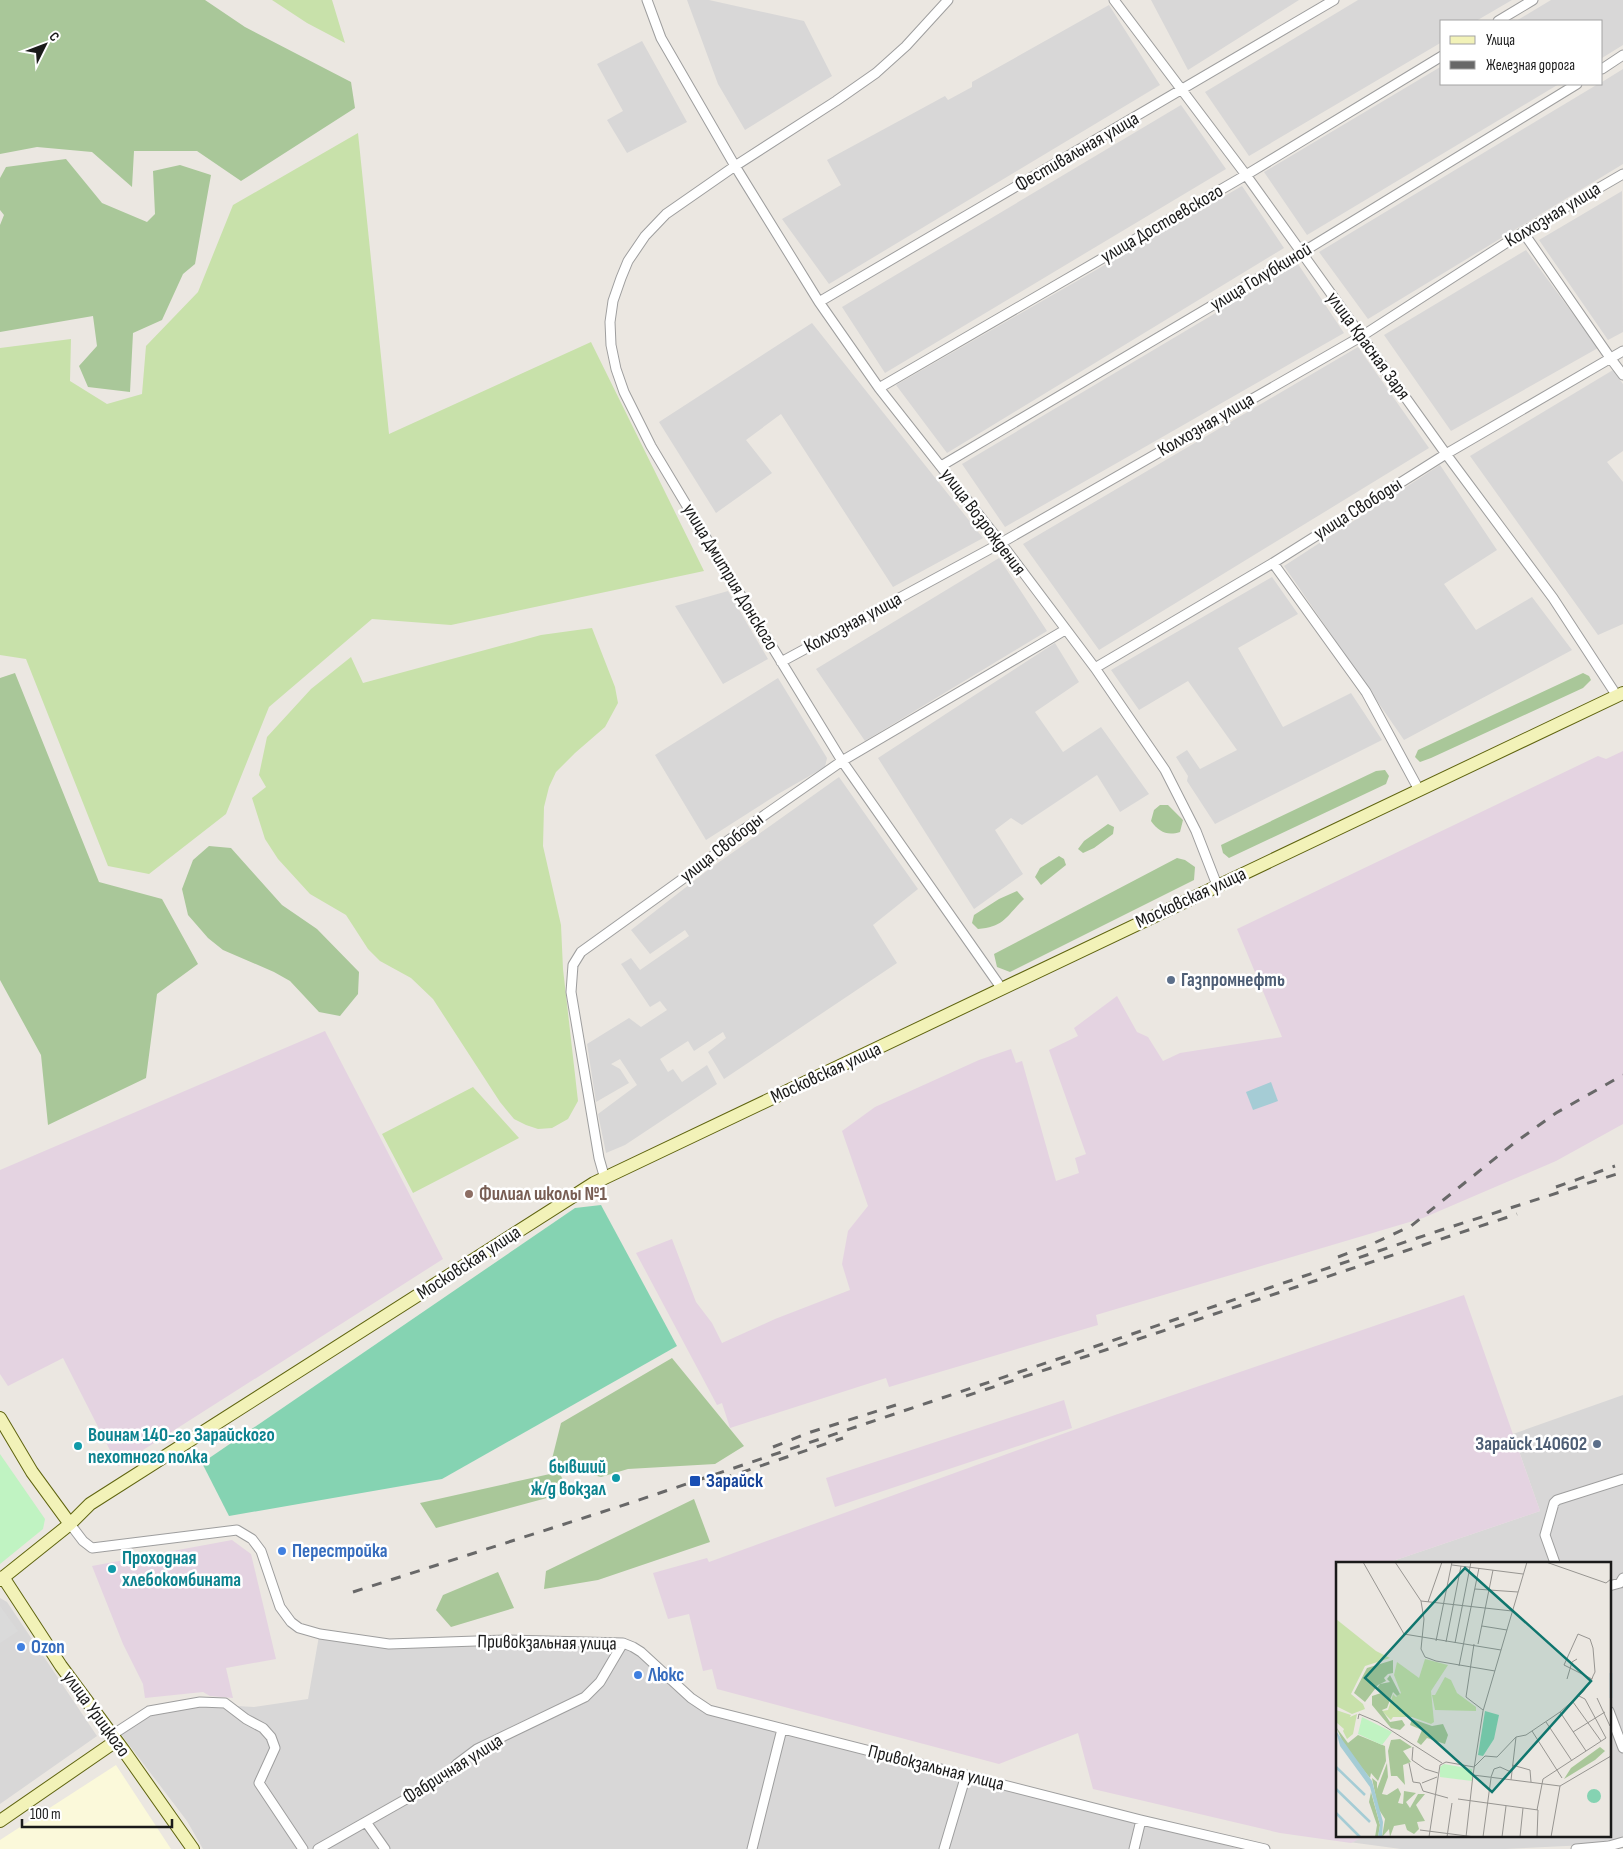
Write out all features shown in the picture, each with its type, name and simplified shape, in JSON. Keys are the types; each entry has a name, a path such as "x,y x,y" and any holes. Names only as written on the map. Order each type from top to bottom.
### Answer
{"main road":[{"name":"Московская улица","path":"2,1579 70,1524 90,1504 574,1196 604,1179 1620,694"},
{"path":"0,1418 32,1472 70,1524"},
{"name":"улица Урицкого","path":"2,1579 61,1666 193,1849"},
{"path":"0,1821 114,1738"}],"street":[{"name":"улица Возрождения","path":"647,0 661,38 735,166 819,302 879,388 942,466 1095,668 1165,770 1196,831 1218,885"},
{"name":"улица Дмитрия Донского","path":"948,0 906,46 876,73 836,102 735,166 666,214 644,236 628,261 613,301 610,322 611,345 616,369 624,392 651,446 781,662 842,762 1002,989"},
{"name":"улица Красная Заря","path":"1114,0 1246,175 1446,454 1553,598 1620,694"},
{"name":"Фестивальная улица","path":"819,302 1334,0"},
{"path":"1500,20 1533,0"},
{"path":"1603,67 1623,56"},
{"name":"улица Достоевского","path":"879,388 1246,175 1440,57"},
{"name":"улица Голубкиной","path":"942,466 1301,253 1575,85"},
{"name":"Колхозная улица","path":"781,662 1001,543 1362,336 1523,232 1622,177"},
{"path":"1523,232 1610,359 1623,374"},
{"name":"улица Свободы","path":"1095,668 1273,563 1446,454 1623,352"},
{"path":"1273,563 1366,692 1419,790"},
{"name":"улица Свободы","path":"604,1179 571,992 573,965 581,952 709,860 726,842 842,762 1065,630"},
{"path":"1555,1562 1545,1535 1552,1507 1557,1500 1623,1479"},
{"name":"Привокзальная улица","path":"70,1524 83,1541 92,1548 237,1530 252,1538 261,1551 280,1607 291,1622 299,1628 320,1634 389,1644 505,1640 623,1643 641,1652 669,1680 709,1710 1141,1820 1265,1849"},
{"path":"1610,1586 1620,1583 1623,1578"},
{"name":"Фабричная улица","path":"318,1849 444,1778 457,1764 477,1749 585,1697 600,1682 623,1643"},
{"path":"114,1738 149,1711 200,1702 225,1703 246,1719 263,1728 271,1737 275,1748 259,1783 303,1849"},
{"path":"1610,1714 1623,1748"},
{"path":"752,1849 782,1729"},
{"path":"944,1849 966,1775"},
{"path":"1134,1849 1141,1820"},
{"path":"366,1822 385,1849"},
{"path":"1576,1849 1609,1846 1623,1842"}],"shaded area":[{"path":"687,0 709,0 804,21 832,76 745,130 718,84"},
{"path":"1151,0 1299,0 1188,70"},
{"path":"1358,0 1512,0 1478,20 1440,20 1440,43 1249,156 1205,92"},
{"path":"1551,0 1623,0 1623,45 1603,57 1603,20 1518,20"},
{"path":"1109,5 1160,85 829,284 782,219 841,185 827,160 945,96 948,100 972,87 972,82"},
{"path":"642,41 687,122 627,153 607,120 623,111 597,64"},
{"path":"1440,67 1440,85 1557,85 1307,235 1264,172"},
{"path":"1623,69 1623,164 1368,319 1319,252 1596,85 1603,85 1603,81"},
{"path":"1181,105 1226,169 885,373 842,307"},
{"path":"1242,186 1284,248 947,453 896,385"},
{"path":"1622,191 1623,332 1608,340 1539,240"},
{"path":"1526,250 1598,348 1451,431 1384,335"},
{"path":"1298,264 1344,333 1005,527 962,464"},
{"path":"812,323 983,538 893,587 781,414 746,440 772,473 716,513 659,422"},
{"path":"1358,347 1429,448 1099,650 1023,544"},
{"path":"1613,370 1623,384 1623,451 1607,462 1623,482 1623,624 1598,635 1470,456"},
{"path":"1440,465 1497,550 1444,584 1476,630 1532,597 1572,650 1404,740 1284,566"},
{"path":"999,558 1047,631 865,741 816,669"},
{"path":"1272,577 1298,614 1238,648 1283,727 1351,693 1382,740 1215,824 1187,781 1188,776 1176,757 1187,750 1200,769 1237,750 1188,681 1139,710 1111,670"},
{"path":"728,591 768,659 723,684 675,606"},
{"path":"1055,643 1079,682 1035,712 1063,752 1101,727 1149,794 1120,812 1097,775 1022,825 1011,818 995,830 1023,874 974,909 878,758"},
{"path":"778,678 827,758 825,767 778,794 706,840 655,755"},
{"path":"1623,751 1623,1124 1556,1161 1423,1218 1096,1315 1098,1325 889,1387 886,1378 730,1428 722,1403 717,1405 636,1253 672,1239 696,1302 712,1323 722,1343 775,1319 850,1290 842,1264 848,1231 868,1206 842,1131 875,1107 979,1060 1011,1049 1016,1063 1022,1061 1056,1181 1079,1173 1075,1158 1086,1154 1049,1050 1078,1036 1074,1028 1117,996 1137,1032 1148,1037 1163,1061 1180,1053 1282,1037 1237,929 1598,756 1606,759"},
{"path":"839,777 918,889 873,925 897,963 724,1079 708,1052 726,1038 723,1032 694,1051 688,1041 660,1059 668,1072 673,1069 682,1082 707,1065 717,1084 625,1145 606,1153 598,1114 637,1085 620,1059 611,1064 620,1069 629,1083 596,1102 587,1044 629,1018 641,1027 667,1010 660,1001 650,1007 621,964 631,958 640,970 689,936 685,930 650,954 631,930 708,870"},
{"path":"325,1031 443,1259 118,1466 63,1358 8,1386 0,1374 0,1170"},
{"path":"1464,1295 1540,1511 1390,1562 1336,1562 1336,1836 1366,1836 1351,1843 1280,1833 1093,1789 1078,1733 999,1764 717,1689 712,1669 703,1671 689,1614 668,1619 653,1573 707,1558 709,1562 1115,1415"},
{"path":"1623,1395 1623,1840 1608,1844 1505,1849 1401,1849 1349,1842 1364,1836 1610,1836 1610,1562 1390,1562 1540,1511 1513,1434"},
{"path":"1064,1400 1072,1428 835,1507 826,1478"},
{"path":"232,1540 251,1554 276,1659 226,1668 233,1698 210,1696 203,1692 145,1698 143,1684 123,1644 92,1566"},
{"path":"0,1598 7,1602 97,1736 0,1804"},
{"path":"0,1606 18,1631 0,1643"},
{"path":"319,1636 388,1647 621,1645 632,1648 690,1700 899,1761 1240,1849 203,1849 187,1821 120,1733 151,1713 201,1704 254,1707 308,1699"},
{"path":"116,1765 171,1849 0,1849 0,1840"}],"green space":[{"path":"0,0 205,0 245,27 351,82 355,108 241,181 197,151 134,151 132,187 92,152 37,147 0,154"},
{"path":"272,0 332,0 345,43 307,23"},
{"path":"358,133 389,434 591,342 704,571 451,625 372,619 269,707 226,814 149,874 108,866 26,659 0,655 0,348 71,339 70,381 107,404 142,394 146,346 198,292 233,205"},
{"path":"66,159 102,203 147,222 155,214 153,171 180,165 211,175 195,264 183,274 162,320 133,333 130,392 88,387 79,366 97,346 93,316 0,332 0,225 4,215 0,210 0,178 6,167"},
{"path":"592,628 615,687 618,703 605,727 556,772 549,787 544,807 543,846 561,925 563,969 578,1101 568,1119 552,1128 538,1129 514,1119 500,1102 433,999 411,978 380,961 368,949 346,915 310,894 278,859 265,839 252,798 266,787 259,775 267,737 311,689 351,657 363,683 541,635"},
{"path":"15,673 99,882 162,899 198,964 157,994 146,1078 48,1125 41,1055 0,980 0,678"},
{"path":"1583,673 1589,676 1591,680 1583,688 1431,758 1420,762 1415,757 1418,750"},
{"path":"1385,770 1389,776 1386,784 1229,858 1223,853 1221,845 1376,771"},
{"path":"1160,805 1168,805 1183,820 1180,832 1171,834 1164,832 1151,821 1154,810"},
{"path":"1108,824 1114,827 1113,834 1094,848 1083,853 1078,849 1084,841"},
{"path":"209,846 231,848 282,905 317,929 359,972 358,994 340,1016 319,1012 290,981 223,950 208,938 188,915 182,889 193,860"},
{"path":"1059,856 1064,859 1066,865 1041,885 1035,877 1040,868"},
{"path":"1177,858 1185,860 1195,867 1194,880 1010,972 997,967 994,954"},
{"path":"1017,891 1024,899 1000,923 978,929 972,923 974,915 999,899"},
{"path":"473,1087 519,1138 413,1193 382,1134"},
{"path":"601,1205 677,1346 442,1479 229,1516 202,1463 575,1208"},
{"path":"672,1358 744,1446 715,1464 628,1469 601,1477 574,1470 552,1459 561,1423"},
{"path":"0,1454 45,1519 43,1529 0,1564"},
{"path":"559,1472 569,1492 436,1528 420,1503"},
{"path":"694,1499 710,1542 598,1580 544,1589 546,1571"},
{"path":"498,1572 514,1608 451,1627 436,1610 443,1595"}],"water":[{"path":"1271,1082 1278,1101 1253,1110 1246,1092"}],"railway":[{"path":"1338,1257 1411,1226 1513,1144 1556,1113 1623,1075"},
{"path":"1556,1187 1615,1166"},
{"path":"353,1592 630,1503 1441,1230 1623,1172"},
{"path":"966,1396 1517,1214"},
{"path":"773,1447 808,1433 896,1405"},
{"path":"722,1479 843,1438"}],"place":[{"name":"Газпромнефть","path":"1171,980"},
{"name":"Филиал школы №1","path":"469,1194"},
{"name":"Зарайск 140602","path":"1597,1444"},
{"name":"Воинам 140-го Зарайского пехотного полка","path":"78,1446"},
{"name":"бывший ж/д вокзал","path":"616,1478"},
{"name":"Зарайск","path":"695,1481"},
{"name":"Перестройка","path":"282,1551"},
{"name":"Проходная хлебокомбината","path":"112,1569"},
{"name":"Ozon","path":"21,1647"},
{"name":"Люкс","path":"638,1675"}]}
